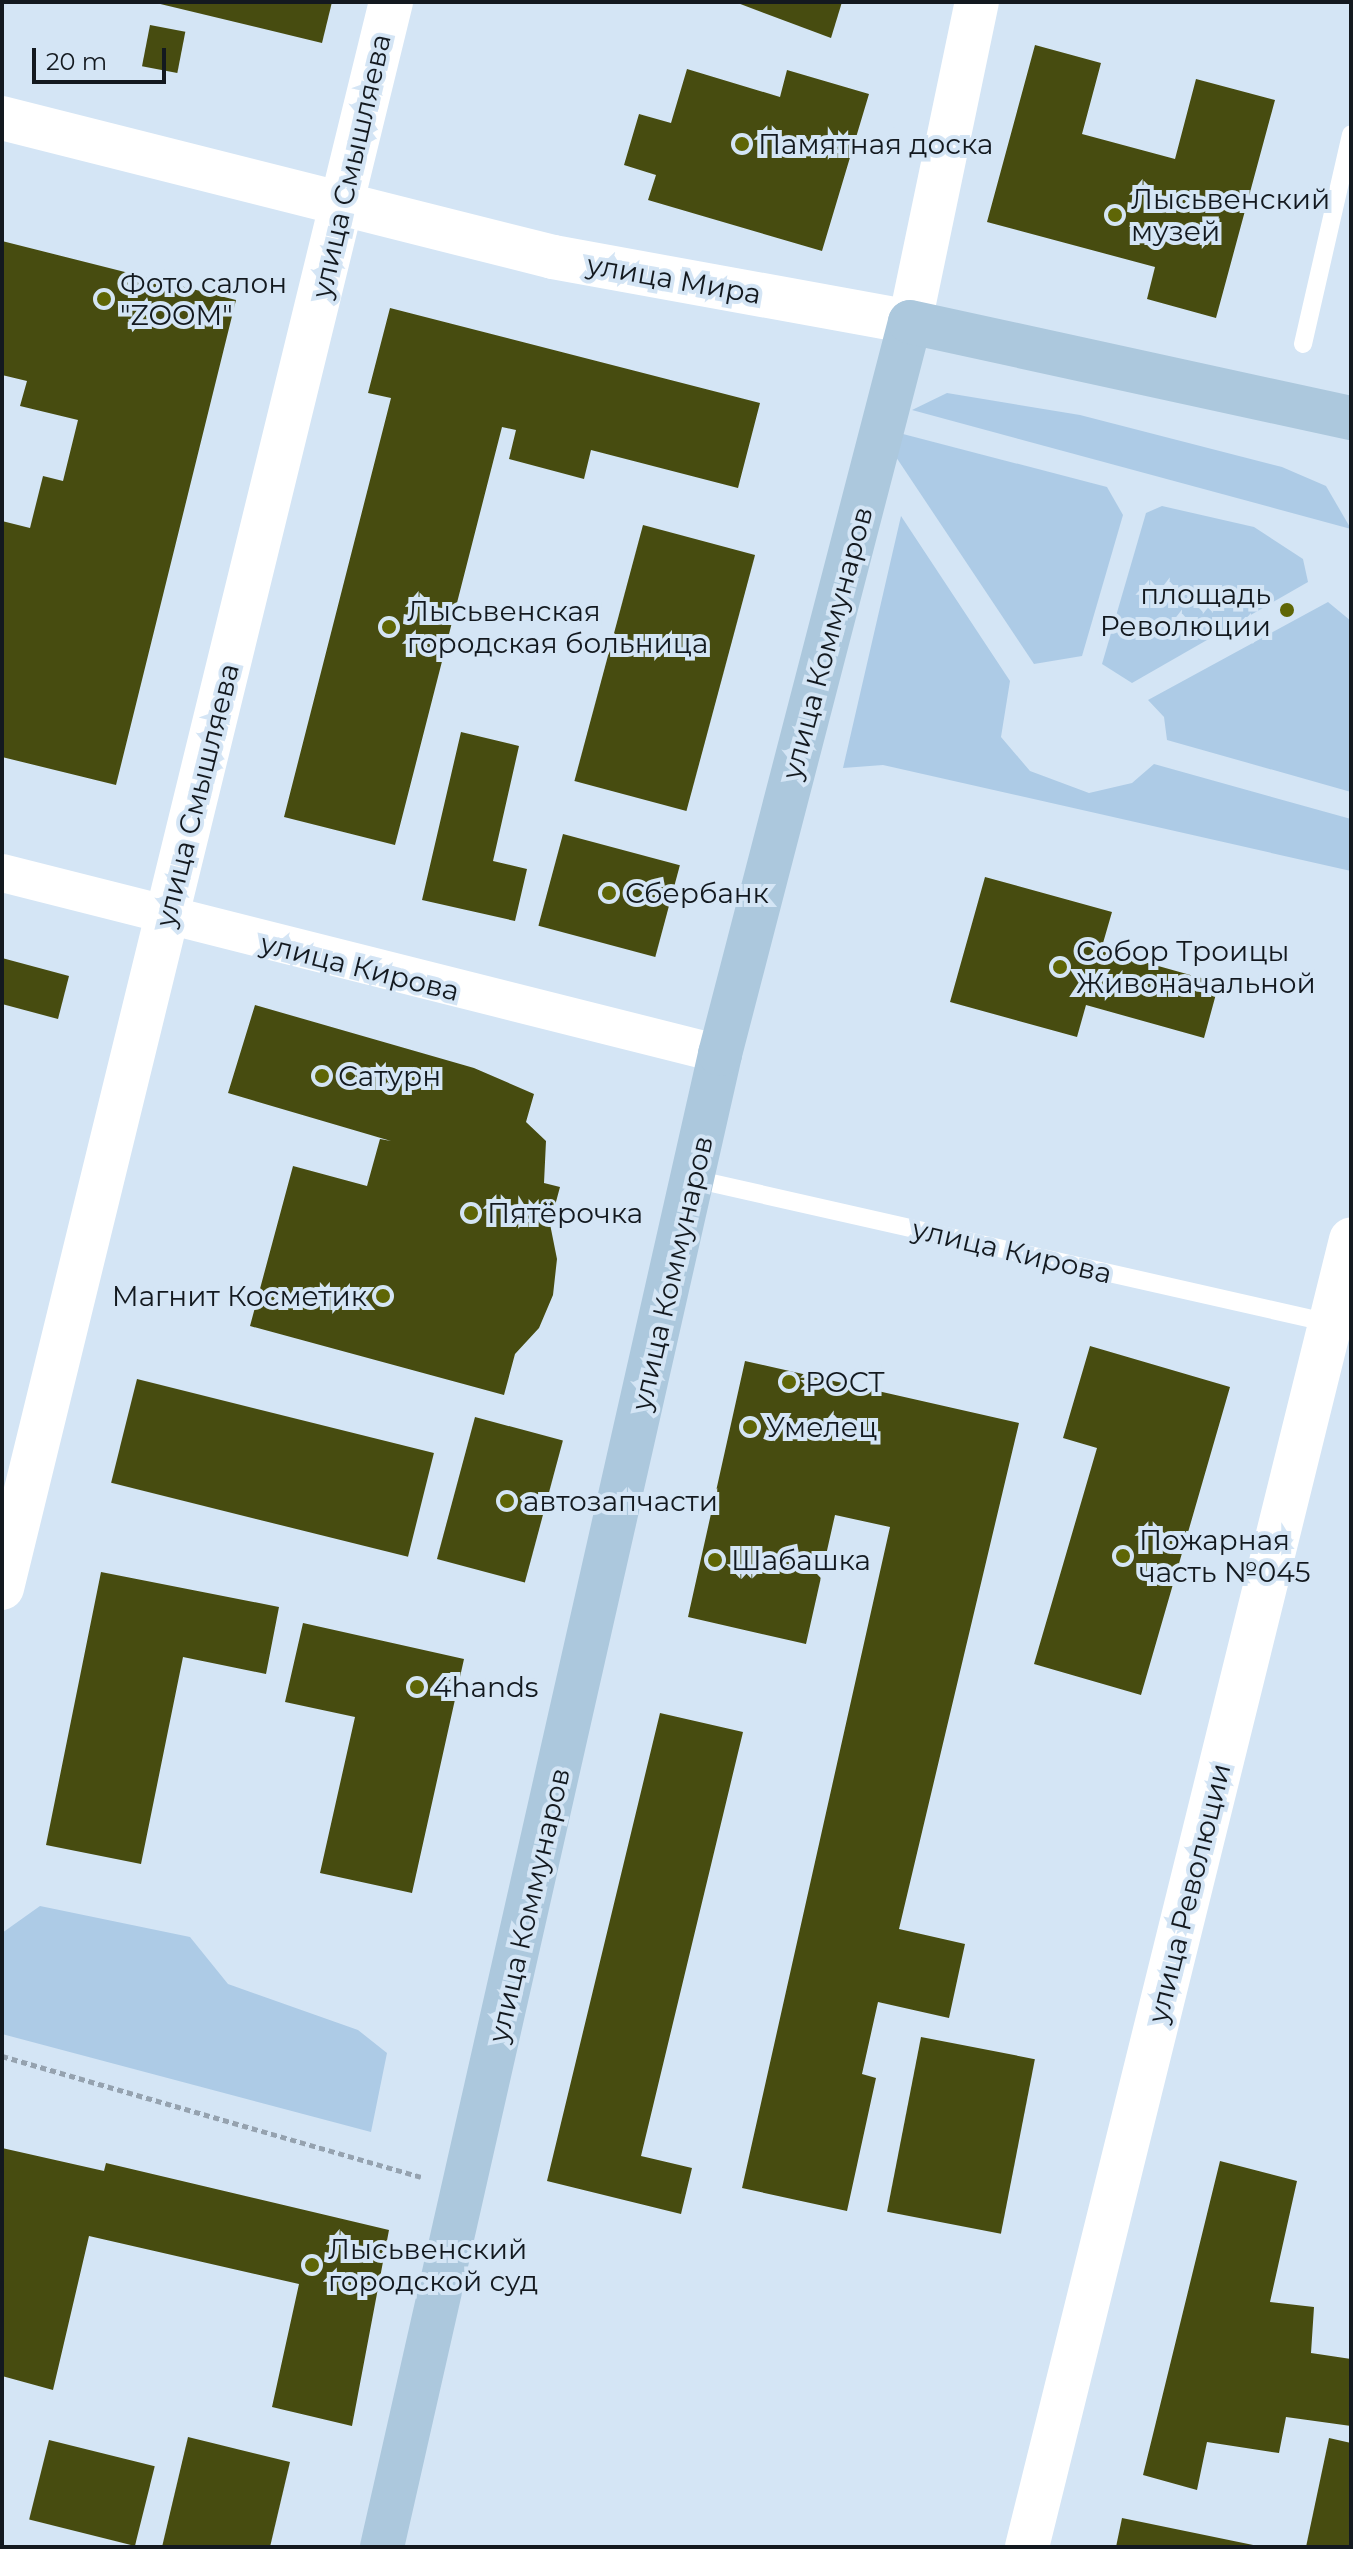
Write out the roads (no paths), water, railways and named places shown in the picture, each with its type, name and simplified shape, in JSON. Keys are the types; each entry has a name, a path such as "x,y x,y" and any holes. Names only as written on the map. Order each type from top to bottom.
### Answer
{"main road":[{"name":"улица Мира","path":"910,322 1351,418"},
{"name":"улица Коммунаров","path":"382,2547 720,1054 910,322"}],"street":[{"name":"улица Смышляева","path":"2,1588 391,2"},
{"name":"улица Коммунаров","path":"910,322 977,2"},
{"name":"улица Мира","path":"2,118 344,201 553,257 910,322"},
{"name":"улица Кирова","path":"2,873 166,919 720,1054"},
{"name":"улица Революции","path":"1027,2547 1351,1240"}],"lane":[{"path":"1303,344 1351,134"},
{"name":"улица Кирова","path":"694,1179 1330,1323"}],"place":[{"name":"Памятная доска","path":"742,144"},
{"name":"Лысьвенский музей","path":"1115,215"},
{"name":"Фото салон \"ZOOM\"","path":"104,299"},
{"name":"площадь Революции","path":"1287,610"},
{"name":"Лысьвенская городская больница","path":"389,627"},
{"name":"Сбербанк","path":"609,893"},
{"name":"Собор Троицы Живоначальной","path":"1060,967"},
{"name":"Сатурн","path":"322,1076"},
{"name":"Пятёрочка","path":"471,1213"},
{"name":"Магнит Косметик","path":"383,1296"},
{"name":"РОСТ","path":"789,1382"},
{"name":"Умелец","path":"750,1427"},
{"name":"автозапчасти","path":"507,1501"},
{"name":"Пожарная часть №045","path":"1123,1556"},
{"name":"Шабашка","path":"715,1560"},
{"name":"4hands","path":"417,1687"},
{"name":"Лысьвенский городской суд","path":"312,2265"}]}
